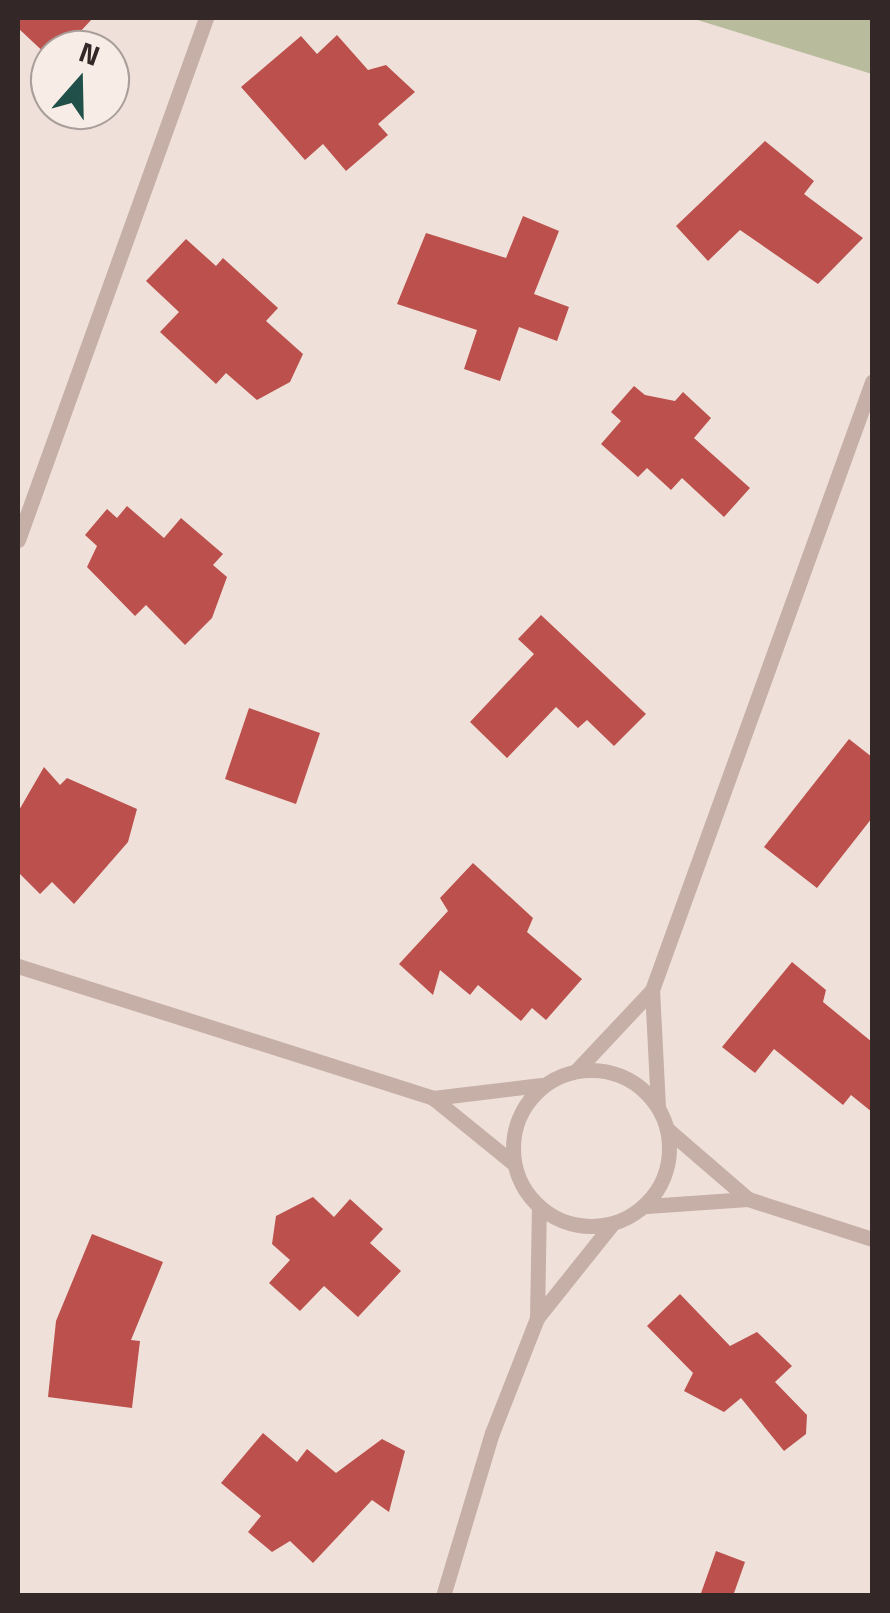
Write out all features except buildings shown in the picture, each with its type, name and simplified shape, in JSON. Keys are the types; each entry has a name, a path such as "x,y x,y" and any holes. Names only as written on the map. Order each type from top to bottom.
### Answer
{"lane":[{"path":"18,540 206,18"},
{"path":"647,1206 666,1173 667,1129 658,1107 652,990 872,382"},
{"path":"18,966 433,1098 513,1163 539,1208 538,1318"},
{"path":"433,1098 542,1085 576,1070 652,990"},
{"path":"576,1070 625,1077 658,1107"},
{"path":"513,1163 520,1114 542,1085"},
{"path":"667,1129 748,1199"},
{"path":"443,1596 492,1433 538,1318 612,1224 647,1206 748,1199 872,1238"},
{"path":"539,1208 574,1224 612,1224"}],"green space":[{"path":"691,18 872,18 872,74"}]}
